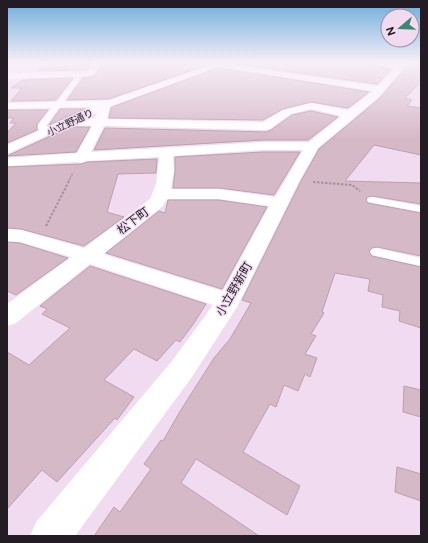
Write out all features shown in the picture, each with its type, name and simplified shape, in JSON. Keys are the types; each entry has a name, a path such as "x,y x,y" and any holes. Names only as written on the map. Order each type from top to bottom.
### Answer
{"street":[{"name":"小立野通り","path":"10,158 49,131 108,104 153,88"},
{"path":"376,88 380,89"},
{"name":"小立野新町","path":"50,536 182,369 230,301 292,180 312,146 380,89"},
{"path":"7,106 108,104 81,159"},
{"path":"70,122 266,126 287,112 311,106 350,114"},
{"path":"10,158 81,159 263,146 312,146"},
{"path":"166,152 166,172 162,194 219,194 281,202"},
{"name":"松下町","path":"7,317 158,202 162,194"},
{"path":"7,235 21,236 38,241 230,301"}],"lane":[{"path":"49,131 41,127 70,88"},
{"path":"372,200 421,209"},
{"path":"377,252 421,262"}],"path":[{"path":"38,241 81,159"},
{"path":"292,180 352,185 372,200"}],"building":[{"path":"22,88 65,88 56,100 11,101"},
{"path":"75,88 140,88 109,99 67,100"},
{"path":"163,88 346,88 369,92 348,108 311,102 283,109 263,120 109,118 111,108"},
{"path":"388,88 415,88 405,98 412,100 407,106 421,108 421,155 374,145 345,181 421,183 421,204 372,196 366,199 368,203 421,213 421,256 377,247 372,248 369,251 372,256 421,267 421,328 399,321 400,311 382,307 383,295 368,291 370,279 335,273 322,312 324,313 311,334 316,336 305,354 317,358 310,377 305,374 298,391 284,385 276,407 270,404 243,452 300,486 287,515 196,459 181,483 259,536 94,536 114,507 120,512 151,469 144,464 161,440 163,441 214,358 230,339 251,303 242,300 301,181 319,149 380,98"},
{"path":"60,109 85,109 49,125"},
{"path":"7,110 48,110 37,124 37,130 7,143 7,133 16,123 10,123 14,118 7,118"},
{"path":"311,111 338,117 308,140 263,140 94,150 105,128 266,132 292,115"},
{"path":"70,127 90,127 76,152 7,156"},
{"path":"263,152 300,152 274,195 219,188 173,188 175,157"},
{"path":"157,159 156,173 118,174 107,212 124,217 84,246 21,229 7,228 7,167"},
{"path":"168,200 219,200 267,207 222,289 106,253 159,211 165,213"},
{"path":"7,242 20,243 68,258 16,295 7,291"},
{"path":"90,266 206,304 180,342 176,340 157,361 134,349 104,380 134,397 117,420 115,418 57,482 42,470 7,509 7,352 29,365 70,328 42,314 47,309 40,306"},
{"path":"404,386 421,390 421,417 403,412"},
{"path":"397,467 421,474 421,501 395,492"}]}
